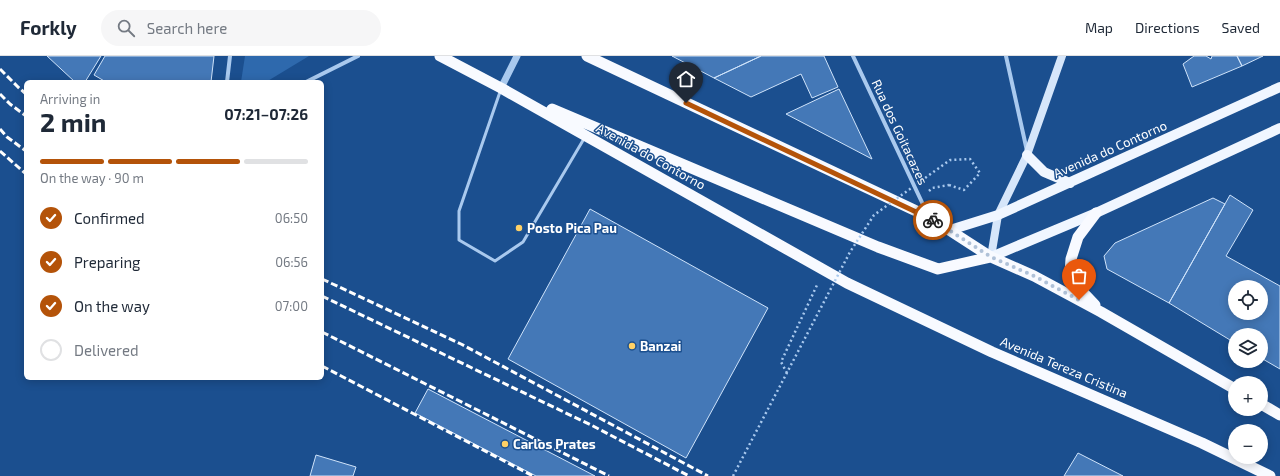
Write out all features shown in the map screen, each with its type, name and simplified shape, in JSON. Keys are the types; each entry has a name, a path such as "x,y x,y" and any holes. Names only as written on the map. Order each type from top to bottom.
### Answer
{"highway":[{"name":"Avenida do Contorno","path":"440,56 501,88 847,283"},
{"path":"587,56 929,217 991,257 1034,276 1101,312 1228,385"},
{"path":"501,88 878,247 938,269 991,257"},
{"path":"1096,213 1078,237 1071,259 1070,273 1076,285 1101,312"},
{"name":"Avenida Tereza Cristina","path":"847,283 992,352 1202,443 1270,476"},
{"path":"1268,408 1280,415"}],"main road":[{"path":"991,257 998,215 1027,155 1062,56"},
{"name":"Avenida do Contorno","path":"950,230 998,215 1280,88"},
{"path":"991,257 1096,213 1280,128"},
{"path":"1027,155 1044,172 1070,183"}],"street":[{"path":"227,80 230,56"},
{"path":"310,80 358,56"},
{"path":"501,88 516,56"},
{"name":"Rua dos Goitacazes","path":"853,56 929,217"},
{"path":"1006,56 1027,155"}],"lane":[{"path":"501,88 459,211 459,240 489,257 495,260 523,242 586,136"}],"path":[{"path":"733,476 850,252 874,215 950,160 970,159 980,173 964,190 949,185 932,188 921,201"},
{"path":"787,373 781,362 814,296"}],"shaded area":[{"path":"245,56 309,56 269,80 241,80"}],"building":[{"path":"47,56 101,56 86,80 73,80"},
{"path":"105,56 214,56 211,80 103,80 94,75"},
{"path":"672,56 761,56 714,78"},
{"path":"761,56 824,56 838,87 812,98 801,74 751,97 714,78"},
{"path":"1194,56 1206,56 1211,59 1212,56 1237,56 1242,66 1192,87 1183,64"},
{"path":"1237,56 1263,56 1242,66"},
{"path":"839,89 872,159 786,114"},
{"path":"1230,195 1253,210 1226,256 1280,286 1280,369 1268,362 1268,328 1228,328 1228,339 1169,303"},
{"path":"1213,198 1225,204 1169,303 1107,269 1104,256 1115,243"},
{"name":"Banzai","path":"590,209 768,308 686,458 508,359"},
{"name":"Carlos Prates","path":"428,389 595,476 536,476 415,413"},
{"path":"1078,453 1123,476 1064,476"},
{"path":"316,455 356,467 353,476 310,476"}],"railway":[{"path":"0,69 24,92"},
{"path":"0,94 24,114"},
{"path":"0,129 7,137 24,150"},
{"path":"0,151 24,172"},
{"path":"324,280 461,344 708,476"},
{"path":"324,297 593,426 689,476"},
{"path":"324,333 609,476"},
{"path":"324,367 533,476"}],"way so far":[{"path":"933,220 991,257 1034,276 1079,300"}],"place":[{"name":"Posto Pica Pau","path":"519,228"},
{"name":"Banzai","path":"632,346"},
{"name":"Carlos Prates","path":"505,444"}],"route":[{"path":"686,103 933,220"}]}
